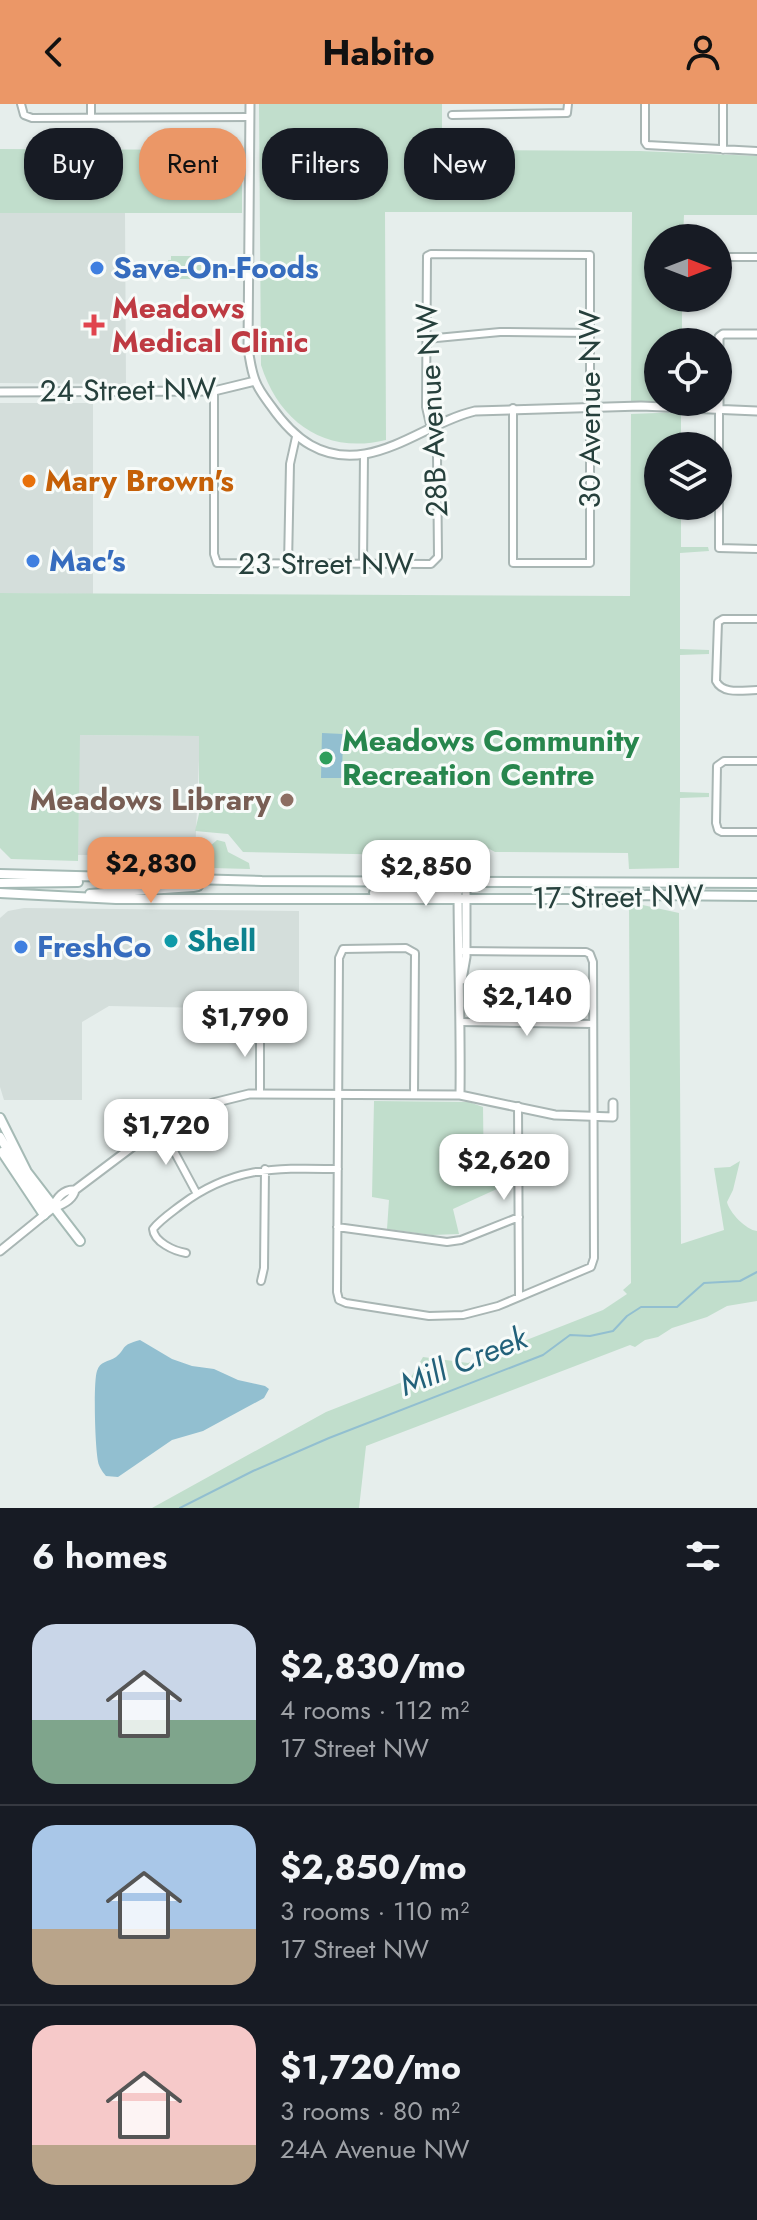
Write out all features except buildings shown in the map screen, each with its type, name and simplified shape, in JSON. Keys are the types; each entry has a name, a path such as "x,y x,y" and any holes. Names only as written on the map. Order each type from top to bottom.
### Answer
{"main road":[{"name":"17 Street NW","path":"0,871 19,875 111,879 461,891 757,896"},
{"path":"0,883 111,879"},
{"path":"74,897 101,892 195,887 201,880"},
{"name":"17 Street NW","path":"0,894 359,898 461,891 757,883"},
{"path":"0,1118 23,1165 80,1241"},
{"path":"0,1137 37,1196 53,1208"},
{"path":"0,1148 21,1185 44,1215"}],"street":[{"path":"21,104 24,115 250,117"},
{"path":"91,104 91,117"},
{"path":"159,104 159,115"},
{"path":"250,104 248,349 255,381 296,437 326,451 343,455 364,454 475,411 644,406"},
{"path":"452,115 567,113 568,104"},
{"path":"645,104 645,144 757,151"},
{"path":"723,104 723,150"},
{"name":"28B Avenue NW","path":"434,562 438,557 438,469 426,407 427,256 590,255"},
{"name":"30 Avenue NW","path":"513,408 513,563 590,563 590,255"},
{"path":"732,257 757,257"},
{"path":"426,339 500,332 590,333"},
{"path":"732,335 757,334"},
{"name":"24 Street NW","path":"0,392 214,391 255,381"},
{"name":"23 Street NW","path":"214,391 214,554 217,563 428,565 434,562"},
{"path":"732,410 757,411"},
{"path":"719,416 719,548 757,549"},
{"path":"288,565 290,464 296,437"},
{"path":"363,565 364,454"},
{"path":"757,619 720,620 716,681 719,687 727,690 757,690"},
{"path":"757,761 726,761 718,764 716,771 718,830 757,832"},
{"path":"460,1095 461,891"},
{"path":"414,1094 414,951 406,948 348,948 341,951 337,1227 339,1300 448,1316 481,1311 586,1270 593,1264 593,962 590,954 462,951"},
{"path":"461,1022 593,1024"},
{"path":"260,1025 260,1093"},
{"path":"0,1251 53,1208 58,1197 69,1189 75,1190 161,1127 213,1103 260,1093 460,1095 515,1102 555,1115 594,1117 613,1117 613,1103"},
{"path":"515,1102 519,1296"},
{"path":"161,1127 197,1194"},
{"path":"186,1253 175,1251 152,1232 155,1225 197,1194 227,1179 265,1169 338,1169"},
{"path":"261,1281 264,1268 265,1169"},
{"path":"337,1227 447,1242 461,1240 519,1217"}],"shaded area":[{"path":"0,213 125,213 126,384 0,383"},
{"path":"0,403 93,403 93,594 0,593"},
{"path":"79,735 200,736 195,856 78,855"},
{"path":"24,908 299,911 299,1010 109,1006 82,1022 82,1100 4,1100 0,1087 0,918 8,911"}],"green space":[{"path":"259,104 442,104 442,128 404,128 404,200 515,200 515,150 757,156 757,215 684,215 684,224 644,224 644,312 682,312 682,328 644,328 644,402 631,402 632,212 385,212 386,440 343,443 307,430 280,403 261,365"},
{"path":"0,149 24,149 24,200 123,200 123,150 139,150 139,200 242,200 242,213 0,213"},
{"path":"171,256 198,256 201,260 201,279 169,279 168,260"},
{"path":"631,414 681,416 681,432 644,432 644,520 681,520 681,547 708,547 709,551 680,553 680,649 709,650 709,654 680,655 680,792 709,793 709,797 680,798 679,868 629,869 628,853 495,852 473,840 432,841 409,855 243,852 228,834 195,831 199,814 199,736 80,735 78,861 11,859 0,848 0,593 630,596"},
{"path":"217,840 225,842 228,852 249,863 250,869 211,868 209,847"},
{"path":"441,849 453,856 453,871 407,871 407,864"},
{"path":"629,902 679,913 681,1244 724,1230 714,1168 730,1167 740,1161 727,1202 739,1220 757,1231 757,1301 727,1306 635,1347 630,1345 366,1446 359,1508 152,1508 326,1412 410,1379 423,1357 468,1363 603,1310 627,1294 623,1290 631,1283"},
{"path":"374,1101 469,1102 483,1107 484,1186 511,1176 512,1182 453,1209 459,1234 432,1235 387,1229 389,1200 372,1197"}],"water":[{"path":"322,733 343,734 342,778 321,778"},
{"path":"140,1340 172,1359 214,1369 269,1389 264,1398 203,1431 172,1440 118,1477 106,1476 99,1465 96,1448 97,1371 100,1365 116,1357 126,1345"}],"waterway":[{"name":"Mill Creek","path":"180,1508 253,1471 329,1438 543,1355 570,1335 590,1336 613,1331 641,1307 677,1307 704,1283 740,1281 757,1272"}],"place":[{"name":"Save-On-Foods","path":"97,268"},
{"name":"Meadows Medical Clinic","path":"94,325"},
{"name":"Mary Brown's","path":"29,481"},
{"name":"Mac's","path":"33,561"},
{"name":"Meadows Community Recreation Centre","path":"326,758"},
{"name":"Meadows Library","path":"287,800"},
{"name":"Shell","path":"171,941"},
{"name":"FreshCo","path":"21,947"}]}
